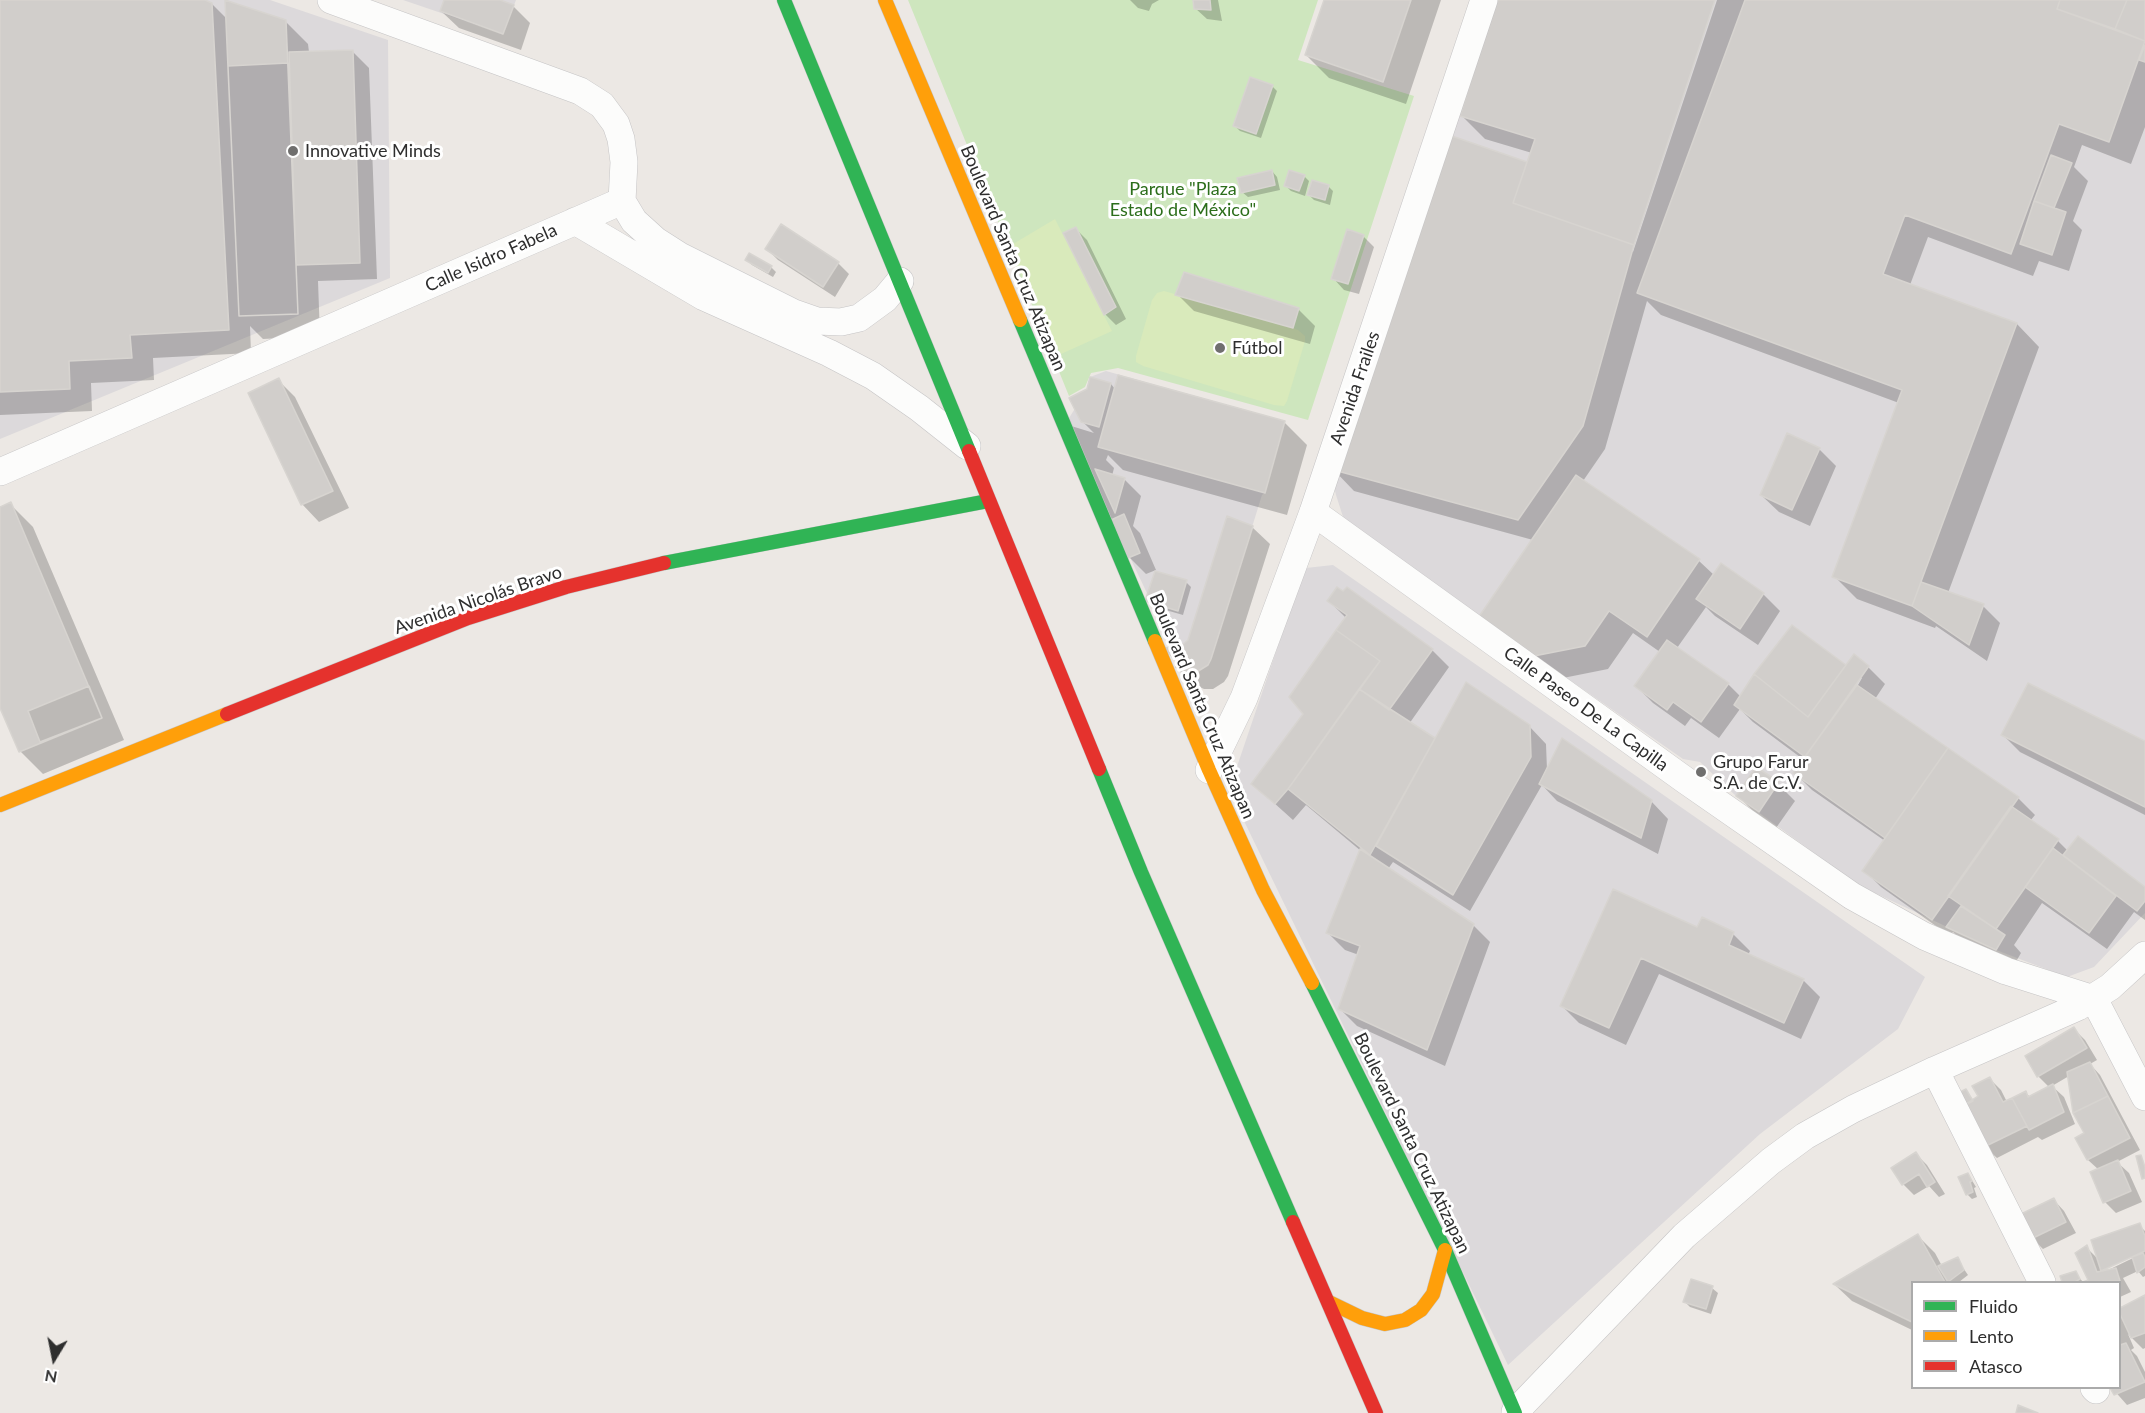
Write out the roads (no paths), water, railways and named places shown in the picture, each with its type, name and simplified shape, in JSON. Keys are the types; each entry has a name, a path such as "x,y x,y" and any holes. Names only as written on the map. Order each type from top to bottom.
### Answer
{"main road":[{"path":"784,0 1141,872 1376,1413"},
{"name":"Boulevard Santa Cruz Atizapan","path":"885,0 1209,770 1263,890 1333,1022 1445,1250 1515,1413"},
{"name":"Avenida Nicolás Bravo","path":"0,805 468,618 566,587 634,569 988,501"},
{"path":"1329,1302 1362,1318 1385,1324 1405,1320 1421,1310 1433,1294 1445,1250"}],"street":[{"path":"331,0 580,91 602,105 616,124 621,139 624,162 622,201 634,221 655,240 680,256 794,313 817,321 841,322 859,318 885,299 900,281"},
{"name":"Avenida Frailes","path":"1209,770 1244,698 1313,512 1484,0"},
{"name":"Calle Isidro Fabela","path":"0,472 622,201"},
{"path":"575,222 704,297 828,352 873,376 919,408 967,446"},
{"name":"Calle Paseo De La Capilla","path":"1313,512 1685,780 1852,896 1924,936 2006,971 2094,999"},
{"path":"1515,1413 1684,1236 1771,1161 1805,1136 1853,1109 1935,1070 2094,999 2145,955"},
{"path":"2094,999 2145,1097"},
{"path":"1935,1070 2041,1281"}],"place":[{"name":"Innovative Minds","path":"293,151"},
{"name":"Fútbol","path":"1220,348"},
{"name":"Grupo Farur S.A. de C.V.","path":"1701,772"}],"park label":[{"name":"Parque \"Plaza Estado de México\"","path":"1183,199"}]}
